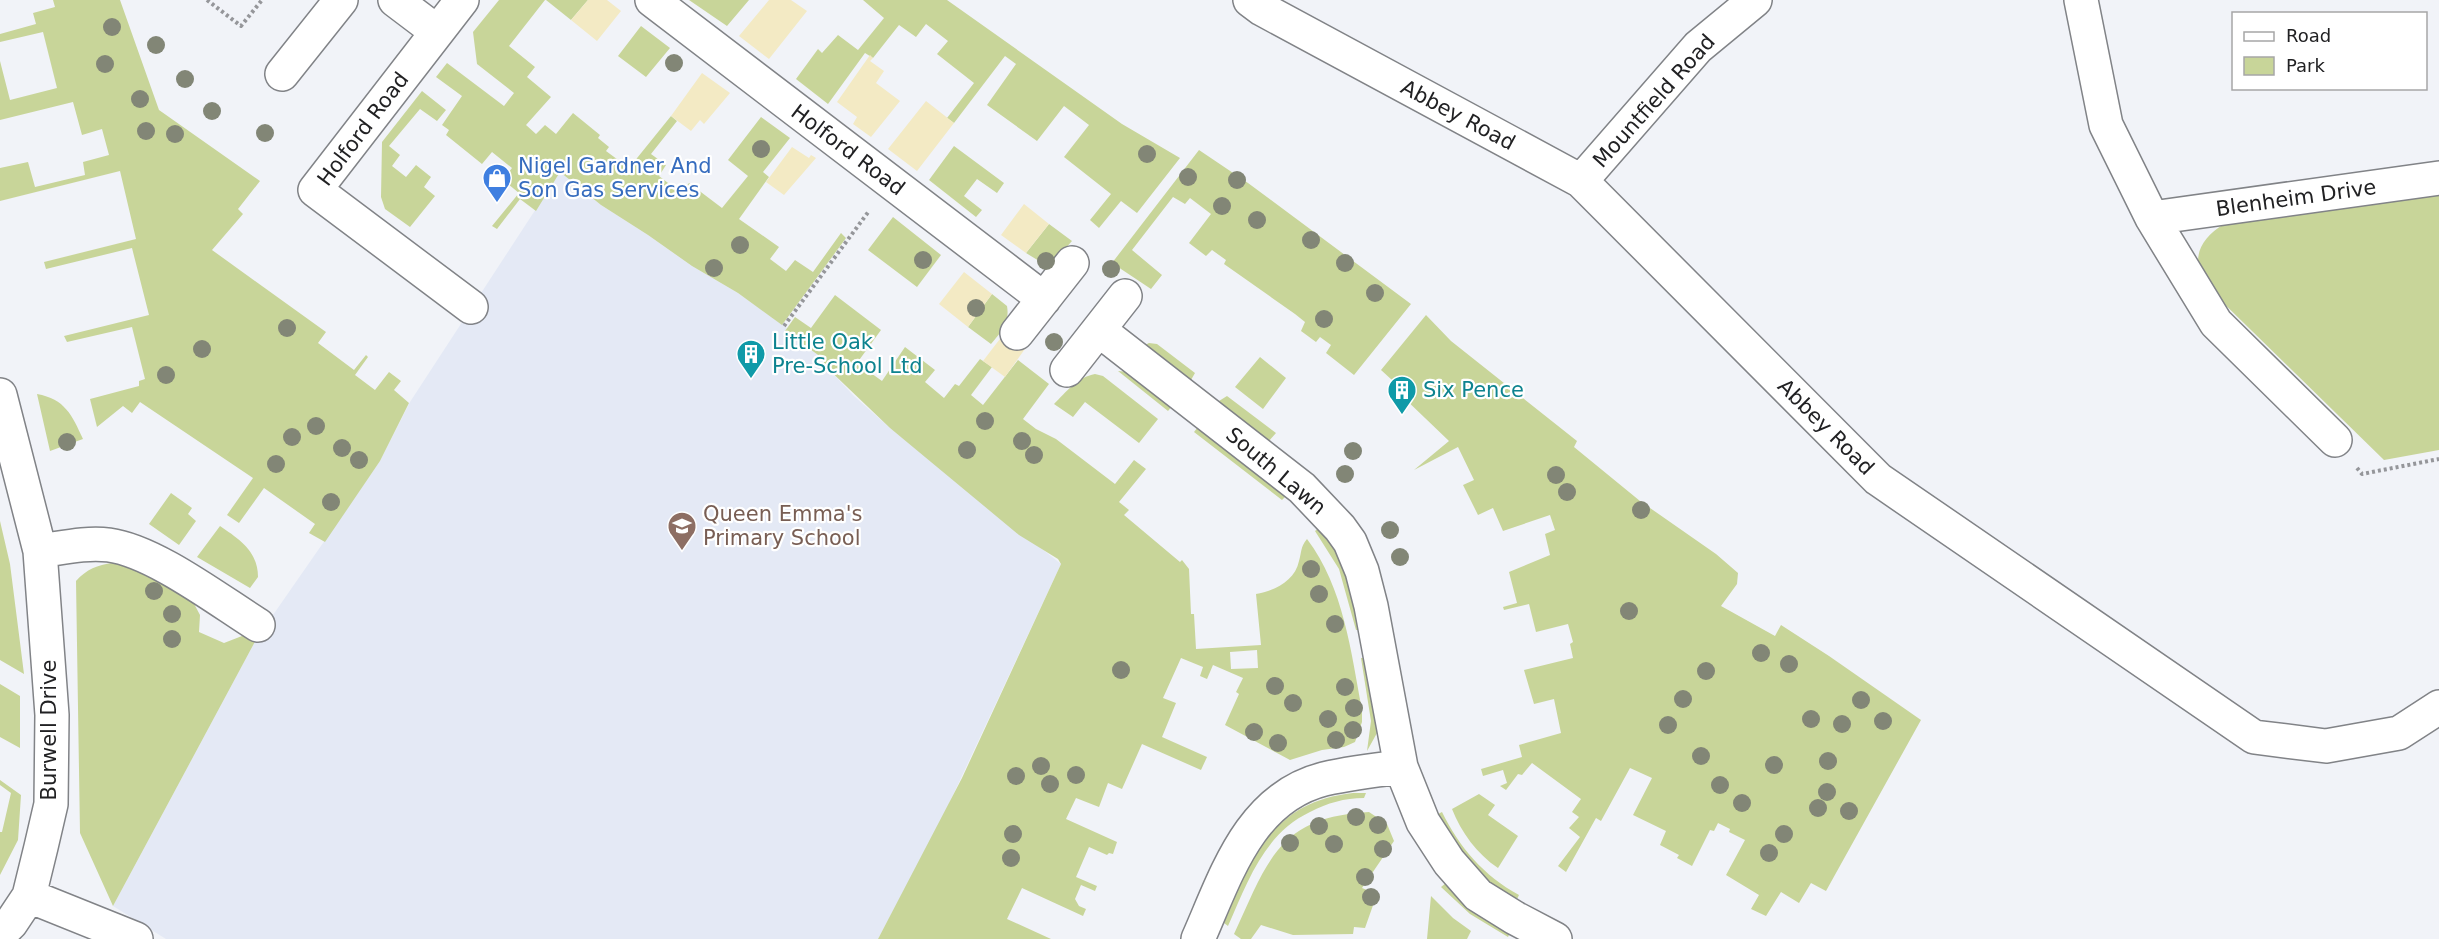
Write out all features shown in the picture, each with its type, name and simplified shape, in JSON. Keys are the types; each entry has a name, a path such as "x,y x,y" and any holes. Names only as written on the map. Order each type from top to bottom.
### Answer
{"street":[{"path":"282,74 341,0"},
{"path":"396,0 436,31"},
{"name":"Holford Road","path":"462,0 315,190 471,308"},
{"name":"Holford Road","path":"652,0 1044,299"},
{"name":"Abbey Road","path":"1250,0 1262,9 1581,181 1878,479 2254,737 2326,746 2399,733 2439,707"},
{"name":"Mountfield Road","path":"1581,181 1698,47 1755,0"},
{"path":"2081,0 2106,125 2152,218 2216,323 2335,440"},
{"name":"Blenheim Drive","path":"2152,218 2439,178"},
{"path":"1017,333 1072,263"},
{"path":"1067,370 1125,296"},
{"name":"South Lawn","path":"1099,330 1302,488 1340,528 1350,542 1362,571 1371,606 1401,767 1423,822 1458,874 1488,903 1545,933"},
{"name":"Burwell Drive","path":"0,394 40,551 52,715 51,800 29,896 11,923 0,934"},
{"path":"40,551 99,544 131,550 157,561 258,625"},
{"path":"1198,939 1247,833 1285,796 1323,780 1355,772 1401,767"},
{"path":"29,896 136,939"}],"path":[{"path":"207,0 241,26 262,0"},
{"path":"784,326 872,208"},
{"path":"2335,440 2362,474 2439,459"}],"shaded area":[{"name":"Queen Emma's Primary School","path":"560,172 601,205 692,266 738,293 787,328 785,332 825,360 823,363 854,396 890,428 1061,564 939,825 878,939 166,939 113,906 257,638 380,461 410,402"}],"green space":[{"path":"53,0 120,0 159,110 260,181 238,209 243,214 212,250 326,332 318,343 354,370 366,355 368,357 355,375 375,390 389,372 401,381 394,390 409,403 380,461 325,542 309,533 315,524 264,488 239,523 227,515 253,478 140,402 132,413 123,406 97,427 90,399 139,386 139,381 145,379 132,327 67,342 64,336 149,315 132,248 46,269 44,262 136,239 120,171 0,201 0,168 28,162 35,187 85,175 83,162 109,155 102,129 82,135 73,102 0,120 0,61 10,100 57,88 43,32 0,42 0,34 36,24 33,13 55,7"},
{"path":"499,0 545,0 509,46 535,67 527,77 551,97 526,125 536,134 545,125 556,134 573,113 600,135 598,138 609,147 606,151 629,168 671,116 677,121 651,154 666,165 659,176 681,193 689,183 722,208 748,176 728,160 761,117 790,138 763,172 769,177 739,219 779,247 770,259 786,271 795,260 813,272 841,233 846,238 782,325 738,293 692,266 601,205 560,172 536,211 520,199 497,229 492,226 519,193 503,180 512,168 492,152 482,164 446,135 449,130 442,125 462,96 436,77 447,63 504,106 514,93 477,64 473,32"},
{"path":"546,0 588,0 571,20"},
{"path":"689,0 749,0 727,26"},
{"path":"863,0 947,0 1122,124 1180,158 1137,213 1121,201 1099,228 1090,220 1111,194 1064,157 1089,125 1064,106 1037,141 987,105 1016,64 1005,56 954,123 947,118 974,83 937,54 948,41 926,24 916,37 899,25 873,58 865,53 828,104 796,79 818,49 822,53 838,35 858,50 884,18"},
{"path":"641,26 670,48 646,77 618,56"},
{"path":"422,91 446,110 437,121 420,109 389,146 400,155 392,166 406,177 416,165 431,177 424,187 435,196 410,227 385,209 381,197 382,142"},
{"path":"954,146 1004,183 997,193 977,179 964,196 982,210 976,217 929,180"},
{"path":"1199,150 1248,183 1411,304 1354,375 1326,353 1331,345 1320,337 1316,342 1301,331 1305,322 1295,314 1224,264 1226,260 1212,250 1206,256 1189,243 1211,214 1190,198 1185,204 1173,197 1132,250 1162,275 1151,289 1112,263"},
{"path":"2439,193 2439,450 2384,460 2204,284 2198,257 2204,242 2224,224"},
{"path":"893,217 941,255 917,287 868,250"},
{"path":"1049,224 1072,241 1055,260 1044,264 1026,253"},
{"path":"992,294 1007,306 1008,312 1004,327 991,344 968,327"},
{"path":"835,295 881,330 857,363 882,381 905,347 935,370 925,382 944,398 955,384 959,386 980,359 992,367 971,395 983,405 1018,360 1049,384 1023,419 1036,429 1056,439 1115,484 1134,460 1146,469 1119,502 1129,510 1124,515 1180,562 1182,560 1189,569 1191,614 1194,614 1196,649 1261,645 1256,594 1276,588 1293,574 1307,539 1330,578 1350,643 1362,710 1362,722 1355,742 1344,747 1322,750 1290,760 1225,725 1239,694 1236,692 1243,678 1213,665 1207,679 1200,676 1203,667 1181,658 1163,698 1176,703 1162,737 1207,757 1201,770 1142,744 1122,789 1108,783 1099,807 1076,798 1066,819 1117,842 1113,854 1107,855 1089,847 1076,877 1097,886 1095,891 1081,885 1075,899 1079,906 1086,909 1083,916 1022,888 1007,919 1051,939 878,939 962,778 1061,564 1058,559 1019,535 890,428 823,364 825,360 785,331 795,317 811,328","holes":["1257,650 1258,668 1231,669 1230,652"]},
{"path":"1426,315 1451,341 1577,441 1574,447 1640,501 1716,554 1738,573 1737,584 1721,606 1775,636 1781,625 1921,720 1826,891 1811,883 1799,903 1781,892 1766,916 1751,909 1759,895 1726,875 1745,840 1718,823 1714,831 1710,830 1692,866 1677,858 1679,855 1660,845 1666,831 1633,815 1652,778 1630,768 1601,821 1596,818 1566,872 1558,866 1580,837 1569,828 1579,817 1572,812 1581,799 1532,763 1522,775 1518,774 1506,790 1500,786 1507,783 1503,770 1483,776 1481,769 1522,757 1519,745 1561,733 1554,699 1534,704 1524,670 1573,658 1570,644 1573,642 1568,624 1536,632 1529,604 1504,610 1503,607 1517,603 1509,572 1550,555 1545,534 1555,530 1550,515 1503,531 1493,508 1478,515 1463,485 1474,480 1458,447 1414,470 1449,441 1401,395 1404,391 1381,370"},
{"path":"1149,343 1157,344 1195,373 1191,380 1143,346"},
{"path":"1260,357 1286,378 1263,409 1235,387"},
{"path":"1118,371 1129,372 1173,405 1168,411"},
{"path":"1095,374 1103,376 1158,419 1139,443 1085,402 1073,417 1054,404 1078,382"},
{"path":"37,394 47,396 61,404 83,439 50,451"},
{"path":"1227,396 1276,433 1269,441 1219,401"},
{"path":"1198,427 1286,496 1282,500 1194,432"},
{"path":"171,493 192,508 188,514 196,521 179,545 149,524"},
{"path":"0,521 10,564 24,674 0,660"},
{"path":"220,526 240,541 255,560 258,577 250,588 197,557"},
{"path":"1319,528 1336,552 1347,576 1361,630 1356,630 1339,569 1315,531"},
{"path":"113,563 133,565 192,600 200,615 199,632 224,643 242,636 257,638 113,906 80,833 76,581 93,568"},
{"path":"1361,658 1367,658 1377,733 1367,751 1371,721"},
{"path":"0,684 20,696 20,748 0,737"},
{"path":"0,780 21,795 18,840 0,875 0,832 2,832 11,793 0,785"},
{"path":"1366,793 1364,798 1343,800 1310,812 1294,821 1281,833 1259,860 1228,926 1224,923 1256,855 1284,821 1303,808 1325,798"},
{"path":"1479,794 1495,805 1488,815 1518,836 1498,868 1470,842 1452,809"},
{"path":"1369,812 1387,824 1394,841 1362,888 1377,894 1365,928 1354,927 1353,934 1293,935 1261,925 1251,939 1241,939 1234,934 1268,865 1280,848 1295,834 1314,823 1338,816"},
{"path":"1442,812 1456,837 1474,860 1495,879 1519,895 1516,901 1489,885 1458,854 1436,815"},
{"path":"1446,883 1481,915 1510,933 1508,937 1470,914 1441,887"},
{"path":"1431,896 1453,918 1471,931 1467,939 1427,939"}],"sand":[{"path":"588,0 607,0 621,11 597,41 571,20"},
{"path":"769,0 791,0 807,11 769,59 739,36"},
{"path":"870,55 873,58 870,61 884,71 876,83 900,101 871,137 853,124 857,117 837,102"},
{"path":"702,73 730,93 704,124 700,120 691,131 671,116"},
{"path":"926,101 954,123 917,171 888,149"},
{"path":"792,147 809,158 811,155 816,158 784,195 766,182"},
{"path":"1024,204 1049,224 1026,253 1001,235"},
{"path":"964,272 992,294 968,327 939,304"},
{"path":"1006,331 1027,346 1005,377 983,361"}],"place":[{"name":"Nigel Gardner And Son Gas Services","path":"497,204"},
{"name":"Little Oak Pre-School Ltd","path":"751,380"},
{"name":"Six Pence","path":"1402,416"},
{"name":"Queen Emma's Primary School","path":"682,552"}]}
